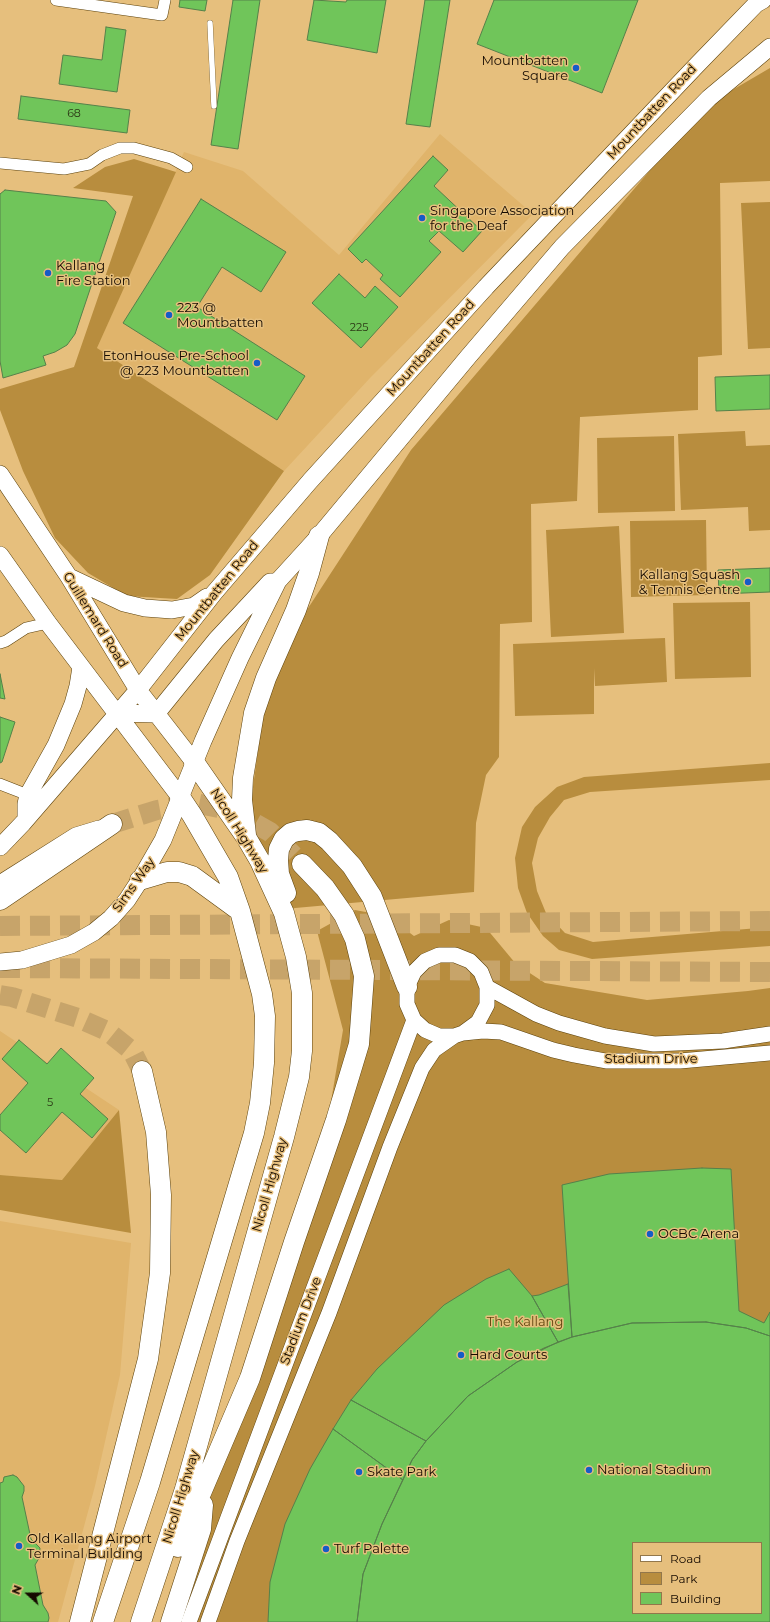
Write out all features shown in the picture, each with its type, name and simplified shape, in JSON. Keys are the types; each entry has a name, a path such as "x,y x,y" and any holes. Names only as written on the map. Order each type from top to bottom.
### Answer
{"highway":[{"path":"246,837 242,800 243,778 254,713 266,678 296,610 309,573 319,536"},
{"name":"Nicoll Highway","path":"142,1622 185,1489 284,1136 299,1077 303,1035 302,993 296,957 284,913 260,861 246,837 194,762"},
{"path":"103,1622 150,1482 254,1133 260,1103 264,1062 265,1016 262,994 240,911 228,877 180,797"},
{"path":"0,900 112,824"},
{"path":"303,1035 311,1004 307,962 297,921 279,874 278,860 279,849 284,839 291,833 307,830 319,833 330,841 352,866 372,897 407,987"},
{"path":"146,1622 250,1378 294,1242 336,1120 359,1044 364,976 355,939 344,915 325,888 302,864"},
{"path":"140,880 167,872 179,872 192,876 240,911"},
{"path":"80,1622 148,1359 160,1273 161,1195 156,1132 142,1071"},
{"path":"171,1622 200,1529 205,1483"}],"main road":[{"name":"Mountbatten Road","path":"117,713 138,690 214,593 310,481 486,288 760,1"},
{"path":"194,762 240,658 278,581 319,536 468,357 562,248 708,98 770,48"},
{"name":"Guillemard Road","path":"0,474 69,577 138,690 194,762"},
{"path":"0,555 48,624 180,797"},
{"path":"69,577 124,603 146,608 172,610 194,606 214,593"},
{"path":"117,713 156,714 216,640 270,582 278,581"},
{"path":"26,818 26,804 28,795 56,745 73,704 78,686 76,661"},
{"path":"0,847 117,713"},
{"name":"Sims Way","path":"0,963 22,960 49,953 82,940 111,918 127,900 163,840 194,762"},
{"path":"0,884 76,836 112,824"}],"street":[{"path":"56,0 162,15 164,0"},
{"path":"0,163 64,169 89,164 102,155 120,148 134,148 171,158 187,167"},
{"path":"0,643 6,641 26,628 48,624"},
{"path":"0,784 28,795"},
{"name":"Stadium Drive","path":"208,1622 237,1541 329,1313 390,1147 422,1068 434,1050 478,1022 487,1005 487,987 481,972 470,961 455,955 440,955 425,961 414,972 407,987"},
{"path":"407,987 407,1004 414,1020"},
{"name":"Stadium Drive","path":"487,987 536,1014 560,1023 605,1036 654,1044 722,1041 770,1034"},
{"name":"Stadium Drive","path":"189,1622 414,1020 425,1030 439,1036 459,1035 483,1031 501,1032 553,1050 606,1060 680,1061 770,1053"}],"lane":[{"path":"210,23 214,106"}],"shaded area":[{"path":"440,134 533,214 370,378 284,471 97,348 184,152 243,171 339,255"},
{"path":"0,1031 119,1110 62,1180 0,1175"},
{"path":"0,1221 131,1243 120,1375 95,1486 58,1622 0,1622"}],"green space":[{"path":"770,68 770,181 720,183 722,355 698,357 698,410 580,417 577,501 531,504 532,622 500,624 499,757 486,775 476,823 474,892 284,909 246,837 268,679 301,619 411,450 705,106"},
{"path":"134,159 176,172 97,348 284,471 210,575 177,599 127,596 88,573 55,538 23,471 0,410 0,389 74,367 133,196 73,188 105,167"},
{"path":"770,202 770,348 748,349 741,203"},
{"path":"745,431 746,446 770,445 770,530 749,531 748,507 681,510 678,434"},
{"path":"674,436 675,511 598,513 597,438"},
{"path":"706,520 707,595 631,597 630,521"},
{"path":"619,526 624,633 551,637 546,530"},
{"path":"750,602 751,677 675,679 673,603"},
{"path":"665,638 667,682 595,686 594,668 594,714 515,716 513,644"},
{"path":"770,763 770,780 590,792 564,800 550,817 538,838 532,863 537,891 546,913 565,933 593,942 770,927 770,946 592,959 559,950 543,936 527,913 518,888 515,858 522,827 535,807 557,787 584,777"},
{"name":"The Kallang","path":"355,910 387,916 414,936 449,920 486,928 516,964 545,983 647,1000 770,988 770,1622 167,1622 321,1161 343,1030 317,931"},
{"path":"119,1110 131,1233 0,1210 0,1175 62,1180"}],"building":[{"path":"180,0 207,0 205,11 179,7"},
{"path":"233,0 260,0 238,149 211,145"},
{"path":"314,0 346,2 347,0 386,0 377,53 307,40"},
{"path":"425,0 450,0 430,127 406,124"},
{"name":"Mountbatten Square","path":"494,0 638,0 602,93 477,44"},
{"path":"106,27 126,30 117,92 59,84 63,55 102,60"},
{"path":"21,96 130,110 127,133 18,119"},
{"name":"Singapore Association for the Deaf","path":"433,156 448,170 434,186 482,231 463,252 439,231 429,241 441,252 400,297 380,279 383,275 366,259 362,263 348,249"},
{"name":"Kallang Fire Station","path":"5,190 106,201 116,212 75,334 67,345 55,352 43,356 46,365 3,378 0,361 0,194"},
{"name":"223 @ Mountbatten","path":"201,199 286,252 261,292 222,267 197,307 305,376 277,420 123,323"},
{"path":"339,274 365,298 375,286 398,307 361,348 312,303"},
{"path":"770,375 770,409 716,411 715,377"},
{"path":"770,568 770,592 719,594 718,570"},
{"path":"0,674 5,699 0,698"},
{"path":"0,717 15,722 2,762 0,763"},
{"path":"19,1040 47,1064 61,1048 94,1078 80,1094 108,1119 92,1138 62,1112 26,1153 0,1130 0,1115 28,1083 2,1059"},
{"name":"OCBC Arena","path":"702,1168 731,1169 739,1311 764,1323 770,1312 770,1336 746,1328 706,1322 632,1323 572,1337 562,1185 609,1174"},
{"name":"Hard Courts","path":"509,1269 532,1296 558,1342 517,1362 468,1396 426,1441 351,1400 377,1369 444,1305 486,1279"},
{"path":"568,1284 572,1337 558,1342 532,1296 539,1295"},
{"name":"National Stadium","path":"706,1322 746,1328 770,1336 770,1622 357,1622 363,1574 382,1524 412,1460 426,1441 468,1396 517,1362 544,1348 572,1337 632,1323"},
{"path":"351,1400 426,1441 412,1460 403,1480 333,1429"},
{"name":"Turf Palette","path":"333,1429 403,1480 382,1524 363,1574 357,1622 268,1622 270,1582 285,1524 310,1469"},
{"name":"Old Kallang Airport Terminal Building","path":"13,1475 17,1477 24,1486 22,1497 31,1539 40,1548 39,1558 35,1565 43,1605 48,1613 48,1622 0,1622 0,1483 3,1482 4,1477"}],"tunnel":[{"path":"112,824 157,810 195,803 219,808 247,819 270,832 302,864"},
{"path":"0,926 770,921"},
{"path":"0,968 770,972"},
{"path":"0,995 12,997 78,1018 107,1031 132,1051 142,1071"}],"place":[{"name":"Mountbatten Square","path":"576,68"},
{"name":"Singapore Association for the Deaf","path":"422,218"},
{"name":"Kallang Fire Station","path":"48,273"},
{"name":"223 @ Mountbatten","path":"169,315"},
{"name":"EtonHouse Pre-School @ 223 Mountbatten","path":"257,363"},
{"name":"Kallang Squash & Tennis Centre","path":"748,582"},
{"name":"OCBC Arena","path":"650,1234"},
{"name":"Hard Courts","path":"461,1355"},
{"name":"National Stadium","path":"589,1470"},
{"name":"Skate Park","path":"359,1472"},
{"name":"Old Kallang Airport Terminal Building","path":"19,1546"},
{"name":"Turf Palette","path":"326,1549"}]}
